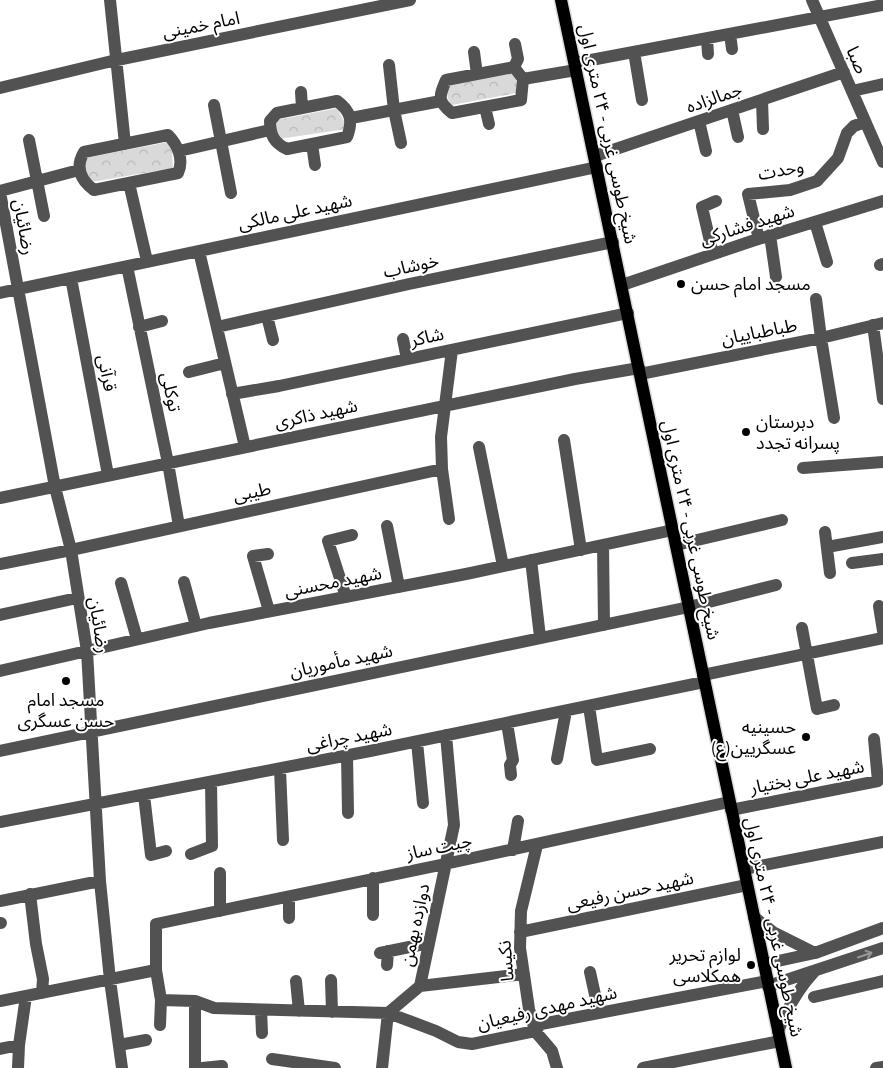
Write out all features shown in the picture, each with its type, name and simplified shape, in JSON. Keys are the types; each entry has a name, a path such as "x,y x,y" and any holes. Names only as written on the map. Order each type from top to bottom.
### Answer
{"main road":[{"name":"شیخ طوسی غربی - ۲۴ متری اول","path":"561,0 786,1068"}],"street":[{"path":"110,0 125,144"},
{"name":"امام خمینی","path":"0,88 116,60 410,0"},
{"name":"صبا","path":"812,0 883,162"},
{"path":"523,79 634,52 883,5"},
{"path":"730,34 732,49"},
{"path":"707,38 708,54"},
{"path":"514,66 523,79 521,100 452,113 442,105 442,90 446,80 514,66 518,59 516,44"},
{"path":"474,52 477,74"},
{"path":"634,52 642,100"},
{"path":"389,65 394,110 401,143"},
{"name":"جمالزاده","path":"596,161 699,121 844,72"},
{"path":"852,91 883,84"},
{"path":"301,92 302,108"},
{"path":"762,100 763,128"},
{"path":"337,101 344,106 351,118 347,137 287,149 278,145 270,130 270,121 277,114 337,101"},
{"path":"351,118 441,101"},
{"path":"214,105 231,193"},
{"path":"485,107 489,124"},
{"path":"732,110 738,137"},
{"path":"699,121 706,151"},
{"name":"وحدت","path":"765,237 748,194 790,190 816,181 838,158 847,133 854,126 866,122"},
{"path":"179,151 270,130"},
{"path":"168,135 174,140 179,151 181,162 178,173 94,190 86,185 79,170 79,160 84,152 168,135"},
{"path":"29,140 44,216"},
{"path":"312,144 315,165"},
{"name":"شهید علی مالکی","path":"0,292 127,266 596,161"},
{"path":"0,191 79,170"},
{"path":"129,183 147,261"},
{"name":"رضائیان","path":"0,191 55,487 71,550 77,598 87,651 100,882 110,980 122,1068"},
{"path":"713,254 702,207 716,201"},
{"name":"شهید فشارکی","path":"622,285 765,237 883,202"},
{"path":"815,222 827,262"},
{"path":"765,237 776,277"},
{"name":"خوشاب","path":"216,327 419,282 613,242"},
{"path":"199,250 245,447"},
{"name":"توکلی","path":"127,266 168,463 179,526"},
{"name":"قرآنی","path":"71,278 108,475"},
{"path":"816,299 820,338 834,418"},
{"name":"شاکر","path":"232,394 280,386 628,313"},
{"path":"267,316 273,340"},
{"path":"140,327 162,321"},
{"path":"878,324 883,399"},
{"name":"طباطباییان","path":"640,371 820,338 878,324"},
{"path":"403,339 407,359"},
{"path":"449,519 442,469 441,436 452,350"},
{"path":"189,372 225,363"},
{"name":"شهید ذاکری","path":"0,498 574,379 640,371"},
{"path":"564,440 581,550"},
{"path":"479,448 503,566"},
{"path":"803,468 883,462"},
{"name":"طیبی","path":"0,564 442,469"},
{"path":"676,545 782,520"},
{"path":"387,526 399,587"},
{"name":"شهید محسنی","path":"0,671 196,626 399,587 673,530"},
{"path":"825,532 830,573"},
{"path":"346,597 328,541 352,535"},
{"path":"827,547 883,537"},
{"path":"602,545 604,625"},
{"path":"268,554 253,556 269,612"},
{"path":"852,562 883,559"},
{"path":"531,560 540,638"},
{"path":"184,582 196,626"},
{"path":"121,583 137,639"},
{"name":"شهید مأموریان","path":"0,751 689,607 776,585"},
{"path":"0,615 77,598"},
{"path":"879,606 883,631"},
{"path":"802,628 817,709 834,705"},
{"name":"شهید چراغی","path":"0,822 446,736 588,706 806,654 883,638"},
{"path":"588,706 597,760 650,749"},
{"path":"557,759 566,710"},
{"path":"507,723 513,760 510,765 512,774"},
{"name":"دوازده بهمن","path":"388,1013 420,986 454,825 446,736"},
{"name":"شهید علی بختیار","path":"730,806 878,781 874,739"},
{"path":"416,742 423,803"},
{"path":"347,756 348,812"},
{"path":"280,769 283,840"},
{"path":"191,854 212,846 211,782"},
{"path":"144,795 151,855 166,851"},
{"name":"چیت ساز","path":"156,970 156,924 462,859 730,806"},
{"path":"513,850 518,821"},
{"path":"744,869 883,842"},
{"name":"نکیسا","path":"537,845 521,912 520,948 528,1008 535,1031 552,1051 557,1068"},
{"path":"220,873 220,911"},
{"path":"373,878 373,915"},
{"path":"0,901 100,882"},
{"name":"شهید حسن رفیعی","path":"520,932 747,885"},
{"path":"30,894 36,944 43,979 42,993"},
{"path":"289,897 289,918"},
{"path":"754,917 773,932 815,952"},
{"path":"764,964 815,952 883,928"},
{"path":"387,965 384,952 429,943"},
{"path":"839,944 844,962"},
{"name":"شهید مهدی رفیعیان","path":"161,1000 195,1001 214,1008 388,1013 436,1031 458,1042 472,1044 535,1031 541,1024 768,983 844,962 883,948"},
{"path":"0,1001 156,970 161,1000 160,1025"},
{"path":"643,1068 779,1036 787,1010 804,982 816,970"},
{"path":"590,972 599,1013"},
{"path":"420,986 524,974"},
{"path":"296,980 299,1011"},
{"path":"332,980 332,1012"},
{"path":"814,997 883,981"},
{"path":"18,1068 19,1045 26,996"},
{"path":"195,1001 195,1068"},
{"path":"261,1010 262,1032"},
{"path":"382,1068 388,1013"},
{"path":"119,1045 146,1040"},
{"path":"0,1048 19,1045"},
{"path":"272,1059 335,1068"},
{"path":"202,1068 222,1066"},
{"path":"876,1068 883,1067"}],"green space":[{"path":"510,72 516,81 516,93 452,105 448,98 449,84"},
{"path":"338,108 346,129 279,139 275,126 277,120"},
{"path":"168,142 172,152 173,168 92,182 86,174 86,158"}],"place":[{"name":"مسجد امام حسن","path":"681,284"},
{"name":"دبرستان پسرانه تجدد","path":"746,432"},
{"name":"مسجد امام حسن عسگری","path":"66,681"},
{"name":"حسینیه عسگریین(ع)","path":"806,737"},
{"name":"لوازم تحریر همکلاسی","path":"751,965"}]}
